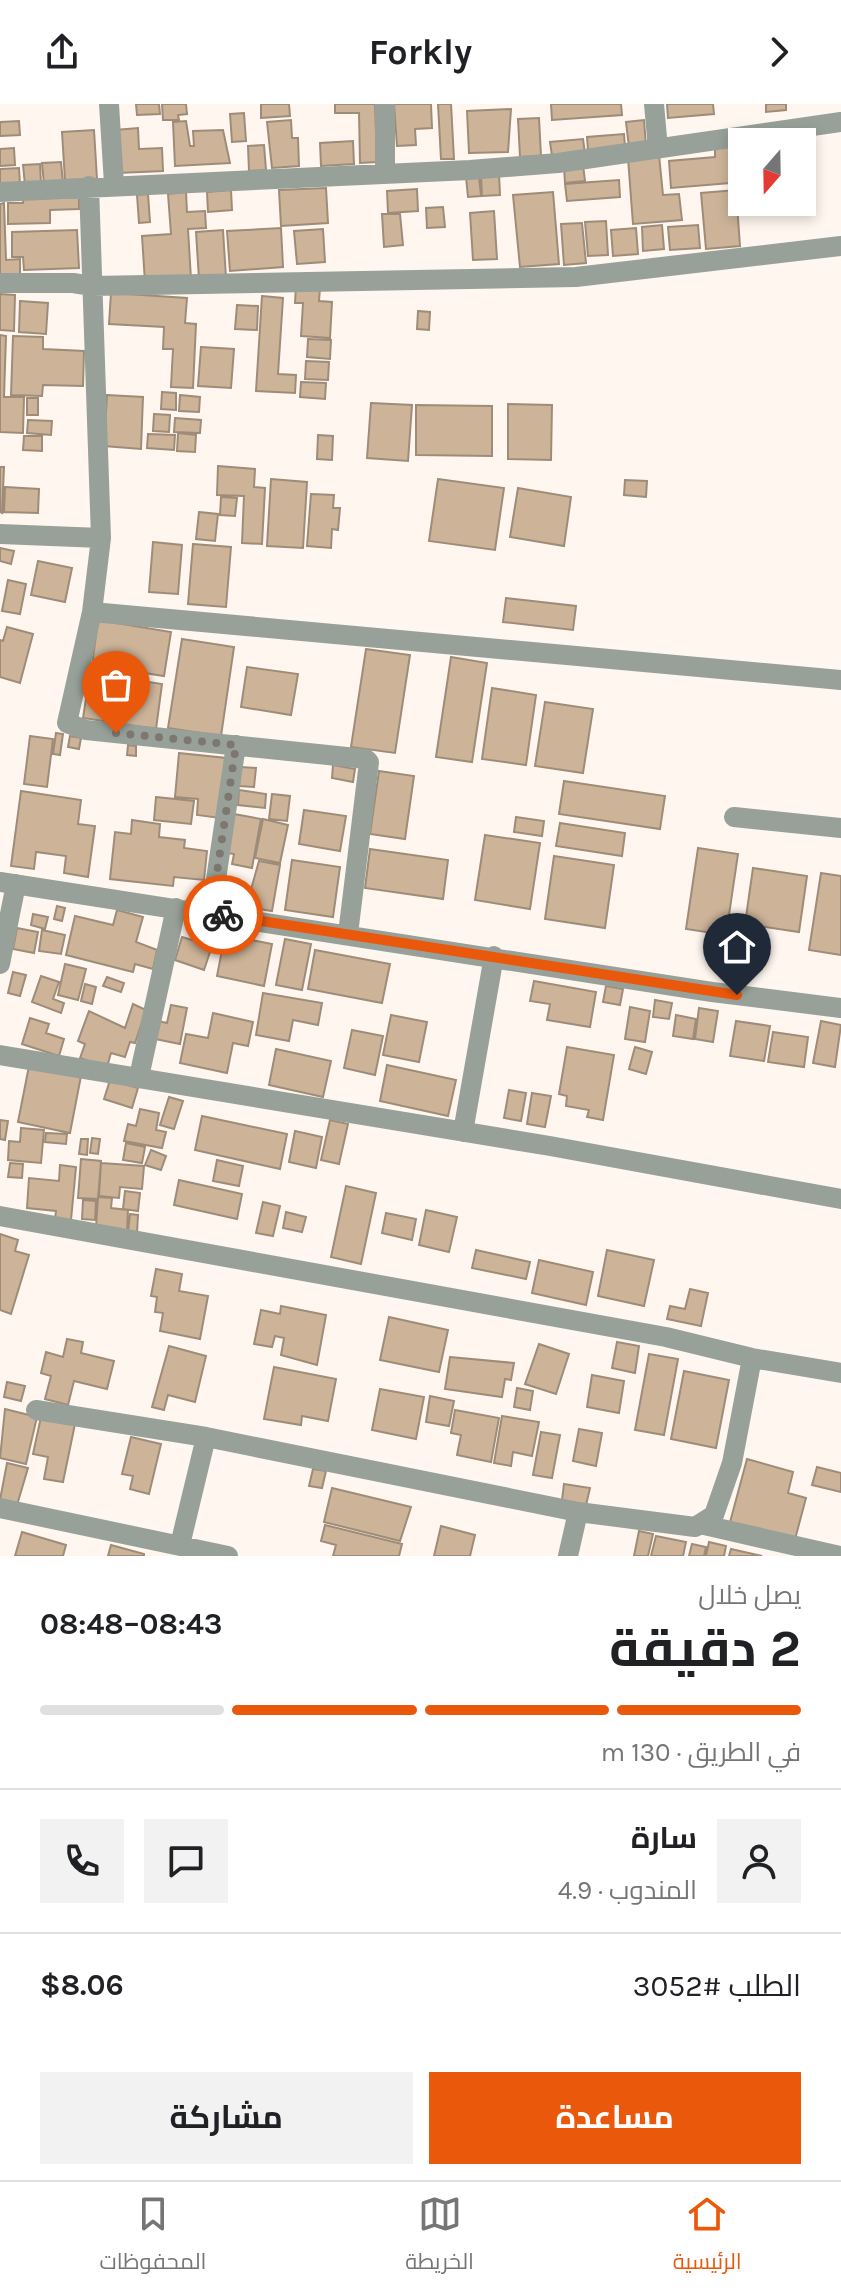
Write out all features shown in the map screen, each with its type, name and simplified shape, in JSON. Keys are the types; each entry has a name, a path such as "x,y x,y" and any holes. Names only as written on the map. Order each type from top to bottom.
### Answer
{"street":[{"path":"109,104 114,184"},
{"path":"385,104 385,174"},
{"path":"654,104 658,149"},
{"path":"0,192 558,163 841,122"},
{"path":"89,186 101,538 92,612 67,723 86,730 362,757 369,762 348,934"},
{"path":"0,283 92,286 576,277 841,246"},
{"path":"0,534 101,538"},
{"path":"92,612 841,680"},
{"path":"211,913 236,745"},
{"path":"734,817 841,828"},
{"path":"0,964 8,883 712,992 841,1008"},
{"path":"139,1077 176,908"},
{"path":"463,1132 494,956"},
{"path":"0,1055 841,1199"},
{"path":"0,1216 650,1334 752,1358 841,1373"},
{"path":"36,1410 206,1437 578,1512 695,1527 714,1515 732,1463 752,1358"},
{"path":"180,1545 206,1437"},
{"path":"0,1508 228,1556"},
{"path":"568,1556 578,1512"},
{"path":"700,1524 840,1556"}],"building":[{"path":"136,104 159,104 160,114 137,115"},
{"path":"162,104 186,104 187,114 178,115 179,120 163,120"},
{"path":"261,104 289,104 290,116 261,118"},
{"path":"335,104 375,104 377,162 360,163 359,113 335,113"},
{"path":"394,104 431,104 432,128 415,129 416,145 397,146"},
{"path":"438,104 451,104 454,159 441,159"},
{"path":"551,104 621,104 622,115 552,120"},
{"path":"667,104 713,104 714,114 668,118"},
{"path":"766,104 786,104 786,110 766,112"},
{"path":"511,109 508,152 469,153 467,111"},
{"path":"244,113 246,141 232,142 230,114"},
{"path":"539,118 541,156 520,157 518,119"},
{"path":"291,120 292,138 298,138 299,166 272,168 267,122"},
{"path":"644,120 646,146 629,147 626,122"},
{"path":"19,121 20,135 0,136 0,122"},
{"path":"186,121 190,146 194,146 193,131 223,130 230,163 175,166 173,122"},
{"path":"138,128 139,149 162,148 163,171 118,173 115,130"},
{"path":"94,130 97,179 65,180 62,132"},
{"path":"624,134 625,147 588,150 587,137"},
{"path":"583,139 585,153 552,156 550,142"},
{"path":"353,141 354,164 321,166 320,143"},
{"path":"728,142 728,183 671,188 669,161 715,157 715,144"},
{"path":"264,145 266,170 249,171 248,146"},
{"path":"14,148 15,165 0,166 0,149"},
{"path":"659,155 663,195 679,194 682,220 633,224 628,158"},
{"path":"61,162 63,183 44,184 42,163"},
{"path":"40,164 41,184 25,185 23,165"},
{"path":"583,165 585,181 565,183 564,167"},
{"path":"19,168 20,185 0,186 0,169"},
{"path":"499,174 500,195 482,196 481,176"},
{"path":"466,177 479,177 481,196 468,197"},
{"path":"619,180 620,197 567,201 565,184"},
{"path":"326,188 328,223 281,226 279,190"},
{"path":"417,189 418,211 388,213 387,191"},
{"path":"231,190 232,210 208,212 207,192"},
{"path":"728,191 728,216 738,216 740,246 706,249 701,193"},
{"path":"186,192 187,212 205,211 206,228 188,229 191,279 145,282 142,236 171,234 168,194"},
{"path":"553,192 559,264 520,267 513,195"},
{"path":"79,194 79,209 50,210 50,223 8,224 8,203 23,203 23,196"},
{"path":"148,194 150,222 139,223 137,195"},
{"path":"4,203 6,260 20,259 20,275 0,276 0,204"},
{"path":"443,207 445,227 427,228 426,208"},
{"path":"494,211 497,259 473,260 470,213"},
{"path":"382,214 400,214 403,245 384,247"},
{"path":"606,221 608,255 588,256 585,222"},
{"path":"582,223 586,263 564,265 561,224"},
{"path":"662,225 664,249 643,251 642,227"},
{"path":"698,225 700,248 670,250 668,227"},
{"path":"281,228 283,267 230,271 227,231"},
{"path":"636,228 638,254 613,256 611,230"},
{"path":"323,229 325,262 297,264 294,231"},
{"path":"77,230 79,268 24,270 23,257 12,257 12,232"},
{"path":"223,230 226,278 199,279 196,232"},
{"path":"296,286 320,288 319,301 332,302 330,338 301,336 303,303 295,303"},
{"path":"111,293 187,298 185,323 196,324 193,388 171,387 173,349 163,349 164,327 109,324"},
{"path":"0,294 15,295 14,331 0,330"},
{"path":"262,296 283,298 278,374 296,375 295,393 256,391"},
{"path":"20,301 48,303 46,334 19,332"},
{"path":"237,305 258,306 257,330 235,329"},
{"path":"418,311 430,312 429,330 417,329"},
{"path":"0,335 6,336 4,397 24,397 23,433 0,432"},
{"path":"13,336 43,337 43,349 84,351 83,386 43,385 42,396 11,395"},
{"path":"308,339 331,340 330,359 307,357"},
{"path":"201,347 234,349 231,388 198,386"},
{"path":"306,361 329,362 328,380 305,379"},
{"path":"301,382 326,383 325,399 300,397"},
{"path":"162,392 176,393 176,410 161,409"},
{"path":"107,395 143,397 141,449 104,446"},
{"path":"180,395 200,397 199,412 179,411"},
{"path":"27,398 38,398 38,415 27,415"},
{"path":"371,403 412,405 408,461 367,458"},
{"path":"508,404 552,405 551,460 508,459"},
{"path":"416,405 492,406 492,456 416,455"},
{"path":"154,414 170,415 169,432 153,431"},
{"path":"175,418 201,420 200,433 174,432"},
{"path":"28,420 52,421 51,435 27,433"},
{"path":"178,433 196,435 195,452 177,451"},
{"path":"148,434 175,435 174,450 147,448"},
{"path":"318,435 333,436 332,460 317,459"},
{"path":"24,436 42,436 42,451 23,450"},
{"path":"218,466 255,469 254,487 265,488 262,544 242,543 244,496 217,495"},
{"path":"0,467 4,467 2,513 0,512"},
{"path":"271,479 307,482 303,548 267,546"},
{"path":"438,479 504,488 495,550 429,541"},
{"path":"625,480 647,481 646,497 624,495"},
{"path":"5,487 39,489 38,513 4,512"},
{"path":"518,488 571,497 564,546 510,537"},
{"path":"311,494 334,495 333,508 340,508 338,530 332,529 331,548 307,546"},
{"path":"221,497 237,498 235,516 220,515"},
{"path":"199,512 218,514 215,541 196,539"},
{"path":"153,542 182,545 178,594 149,592"},
{"path":"193,544 231,547 226,607 188,604"},
{"path":"0,548 14,551 11,564 0,561"},
{"path":"38,561 72,568 65,602 31,595"},
{"path":"8,580 26,584 20,614 2,611"},
{"path":"506,598 576,606 573,630 503,622"},
{"path":"98,620 171,632 164,676 92,665"},
{"path":"7,627 33,634 20,683 0,677 0,640 3,641"},
{"path":"182,639 234,647 221,736 168,728"},
{"path":"366,649 410,655 395,753 351,747"},
{"path":"451,657 487,663 472,762 436,757"},
{"path":"247,667 298,674 291,715 241,707"},
{"path":"90,673 162,684 156,729 83,718"},
{"path":"492,688 536,695 526,765 482,759"},
{"path":"545,702 593,709 583,773 535,766"},
{"path":"56,733 63,734 60,755 53,754"},
{"path":"30,736 53,739 47,787 24,784"},
{"path":"70,736 81,738 79,749 68,747"},
{"path":"128,745 136,746 136,756 127,755"},
{"path":"179,753 226,758 220,818 197,815 198,799 175,797"},
{"path":"333,765 355,769 353,782 332,778"},
{"path":"241,767 256,768 254,787 239,786"},
{"path":"379,771 414,776 405,839 370,834"},
{"path":"564,781 665,796 660,829 559,814"},
{"path":"239,790 266,794 265,808 238,805"},
{"path":"21,791 81,800 78,824 95,826 88,877 64,873 66,856 36,852 34,869 11,866"},
{"path":"272,794 290,796 287,821 269,819"},
{"path":"156,797 194,801 191,824 154,820"},
{"path":"304,810 346,816 340,851 299,844"},
{"path":"234,814 261,819 252,868 232,864 234,854 227,853"},
{"path":"516,817 544,821 542,836 514,832"},
{"path":"263,819 288,825 280,863 255,858"},
{"path":"132,820 160,824 159,837 185,840 184,848 207,851 204,880 174,877 173,886 110,879 115,832 131,834"},
{"path":"560,823 625,833 622,856 556,846"},
{"path":"485,835 540,843 530,909 475,900"},
{"path":"698,848 738,854 726,935 686,929"},
{"path":"370,849 448,860 443,899 365,888"},
{"path":"554,856 614,865 605,928 545,919"},
{"path":"292,860 340,867 333,917 285,910"},
{"path":"259,861 280,865 272,911 246,907"},
{"path":"753,868 807,876 799,932 745,924"},
{"path":"821,873 841,876 841,955 809,950"},
{"path":"226,884 247,888 244,906 223,902"},
{"path":"57,906 65,908 62,921 54,919"},
{"path":"117,910 143,917 136,942 157,950 153,969 135,964 133,972 66,955 75,916 113,925"},
{"path":"33,914 48,917 45,929 31,925"},
{"path":"17,928 38,932 34,953 13,949"},
{"path":"42,930 65,935 61,954 39,951"},
{"path":"225,935 272,944 264,986 217,976"},
{"path":"182,937 212,946 204,970 175,960"},
{"path":"285,939 311,944 302,990 276,985"},
{"path":"315,950 390,964 382,1003 308,989"},
{"path":"65,964 86,969 78,1000 58,995"},
{"path":"13,972 26,975 20,996 8,993"},
{"path":"41,976 59,982 53,999 64,1003 61,1013 32,1002"},
{"path":"107,977 124,983 121,992 103,986"},
{"path":"534,981 596,992 590,1027 547,1020 550,1004 530,1001"},
{"path":"85,984 96,987 92,1004 81,1001"},
{"path":"606,986 623,989 620,1005 603,1002"},
{"path":"263,993 322,1003 318,1025 293,1020 289,1041 256,1035"},
{"path":"655,1000 672,1003 669,1019 653,1017"},
{"path":"133,1004 146,1010 135,1043 130,1042 125,1057 111,1053 107,1067 80,1058 85,1044 78,1041 89,1011 125,1028"},
{"path":"171,1005 187,1008 180,1044 155,1039 158,1021 167,1023"},
{"path":"630,1007 650,1011 645,1042 625,1039"},
{"path":"699,1008 718,1011 713,1042 695,1039"},
{"path":"213,1013 253,1022 248,1046 233,1043 227,1073 180,1063 186,1034 208,1038"},
{"path":"391,1015 427,1022 419,1062 383,1055"},
{"path":"676,1015 696,1019 693,1039 673,1036"},
{"path":"30,1018 49,1024 46,1033 64,1039 59,1056 22,1044"},
{"path":"736,1021 770,1026 764,1061 730,1056"},
{"path":"821,1021 841,1025 835,1067 813,1063"},
{"path":"352,1030 383,1036 375,1075 344,1068"},
{"path":"773,1032 808,1037 804,1067 768,1062"},
{"path":"567,1047 614,1055 603,1120 587,1117 589,1110 566,1106 567,1096 559,1094"},
{"path":"635,1047 652,1052 646,1074 629,1069"},
{"path":"276,1049 331,1061 323,1097 269,1085"},
{"path":"387,1065 456,1080 448,1116 380,1101"},
{"path":"29,1066 81,1076 70,1133 18,1122"},
{"path":"110,1080 138,1088 132,1108 104,1099"},
{"path":"509,1090 526,1093 521,1121 504,1118"},
{"path":"532,1093 551,1096 545,1127 527,1124"},
{"path":"169,1097 183,1101 174,1129 160,1125"},
{"path":"140,1109 159,1113 156,1130 166,1132 162,1148 124,1141 128,1124 136,1126"},
{"path":"202,1116 287,1134 280,1169 195,1150"},
{"path":"0,1120 8,1121 5,1140 0,1139"},
{"path":"330,1120 348,1124 339,1164 321,1160"},
{"path":"21,1128 44,1130 41,1163 8,1160 9,1141 20,1142"},
{"path":"295,1131 322,1137 316,1168 289,1162"},
{"path":"46,1133 67,1134 66,1144 45,1142"},
{"path":"92,1138 100,1139 98,1154 90,1153"},
{"path":"81,1139 88,1139 87,1155 79,1154"},
{"path":"126,1143 145,1147 142,1163 123,1160"},
{"path":"151,1150 166,1156 161,1170 145,1165"},
{"path":"81,1159 101,1161 98,1199 78,1198"},
{"path":"217,1160 243,1166 239,1186 213,1181"},
{"path":"10,1163 23,1164 22,1178 8,1177"},
{"path":"101,1163 144,1166 142,1189 120,1187 119,1198 99,1196"},
{"path":"60,1165 76,1167 71,1220 55,1219 56,1211 27,1208 29,1178 59,1181"},
{"path":"179,1180 242,1194 237,1219 174,1205"},
{"path":"346,1186 376,1193 361,1264 331,1257"},
{"path":"125,1191 140,1193 138,1211 123,1209"},
{"path":"98,1197 112,1198 111,1208 128,1210 127,1231 96,1228"},
{"path":"83,1200 96,1201 95,1220 82,1219"},
{"path":"263,1202 280,1206 273,1236 256,1233"},
{"path":"426,1210 457,1217 449,1252 419,1245"},
{"path":"286,1212 306,1217 302,1232 283,1228"},
{"path":"386,1213 416,1219 412,1240 382,1233"},
{"path":"130,1214 138,1215 137,1233 128,1232"},
{"path":"0,1234 18,1240 15,1251 29,1255 11,1314 0,1310"},
{"path":"476,1250 530,1262 526,1279 472,1268"},
{"path":"607,1250 654,1260 644,1306 598,1296"},
{"path":"539,1260 593,1272 586,1305 532,1293"},
{"path":"156,1269 182,1274 179,1291 208,1296 200,1339 160,1331 163,1313 155,1312 157,1297 151,1296"},
{"path":"690,1289 708,1293 701,1326 667,1319 670,1306 685,1309"},
{"path":"281,1306 326,1315 317,1365 281,1355 284,1338 275,1336 272,1347 254,1344 261,1310 280,1314"},
{"path":"389,1317 448,1330 439,1372 380,1360"},
{"path":"67,1339 83,1342 81,1353 114,1361 107,1389 74,1381 68,1405 45,1399 51,1376 41,1373 46,1352 63,1357"},
{"path":"617,1342 639,1346 635,1373 612,1368"},
{"path":"539,1344 569,1354 556,1394 525,1384"},
{"path":"169,1346 206,1356 195,1402 168,1395 164,1410 152,1407"},
{"path":"649,1354 678,1359 664,1435 635,1430"},
{"path":"450,1357 514,1363 511,1380 505,1379 502,1397 445,1389"},
{"path":"274,1367 336,1379 328,1421 302,1416 301,1425 264,1419"},
{"path":"684,1371 729,1380 716,1448 671,1439"},
{"path":"592,1375 624,1381 619,1413 587,1407"},
{"path":"7,1382 25,1386 21,1401 4,1397"},
{"path":"517,1388 533,1391 530,1410 514,1407"},
{"path":"380,1389 424,1397 416,1439 372,1430"},
{"path":"430,1396 454,1401 449,1426 426,1422"},
{"path":"5,1409 37,1417 26,1464 0,1458"},
{"path":"455,1410 499,1418 491,1462 457,1455 461,1435 451,1433"},
{"path":"502,1416 539,1422 532,1456 513,1452 511,1466 494,1463"},
{"path":"41,1417 75,1424 63,1482 44,1479 48,1457 33,1454"},
{"path":"579,1429 602,1433 596,1466 573,1461"},
{"path":"541,1432 560,1435 552,1478 533,1475"},
{"path":"131,1437 161,1444 149,1494 130,1489 133,1476 122,1474"},
{"path":"747,1459 793,1472 788,1493 806,1498 794,1543 729,1526"},
{"path":"7,1463 28,1468 17,1505 0,1500"},
{"path":"817,1467 841,1473 841,1492 812,1485"},
{"path":"313,1469 326,1471 322,1488 309,1486"},
{"path":"564,1484 590,1488 586,1505 562,1500"},
{"path":"332,1488 411,1507 400,1541 324,1522"},
{"path":"325,1525 402,1544 399,1556 333,1556 336,1545 321,1541"},
{"path":"441,1526 475,1535 470,1556 434,1556"},
{"path":"639,1531 653,1534 648,1556 634,1556"},
{"path":"22,1532 66,1545 63,1556 15,1556"},
{"path":"656,1536 686,1542 683,1556 651,1556"},
{"path":"709,1542 726,1546 724,1556 706,1556"},
{"path":"692,1544 706,1547 704,1556 689,1556"},
{"path":"111,1545 144,1554 144,1556 108,1556"},
{"path":"731,1549 762,1556 729,1556"}],"way so far":[{"path":"116,733 236,745 211,913 223,915"}],"route":[{"path":"223,915 737,995"}]}
